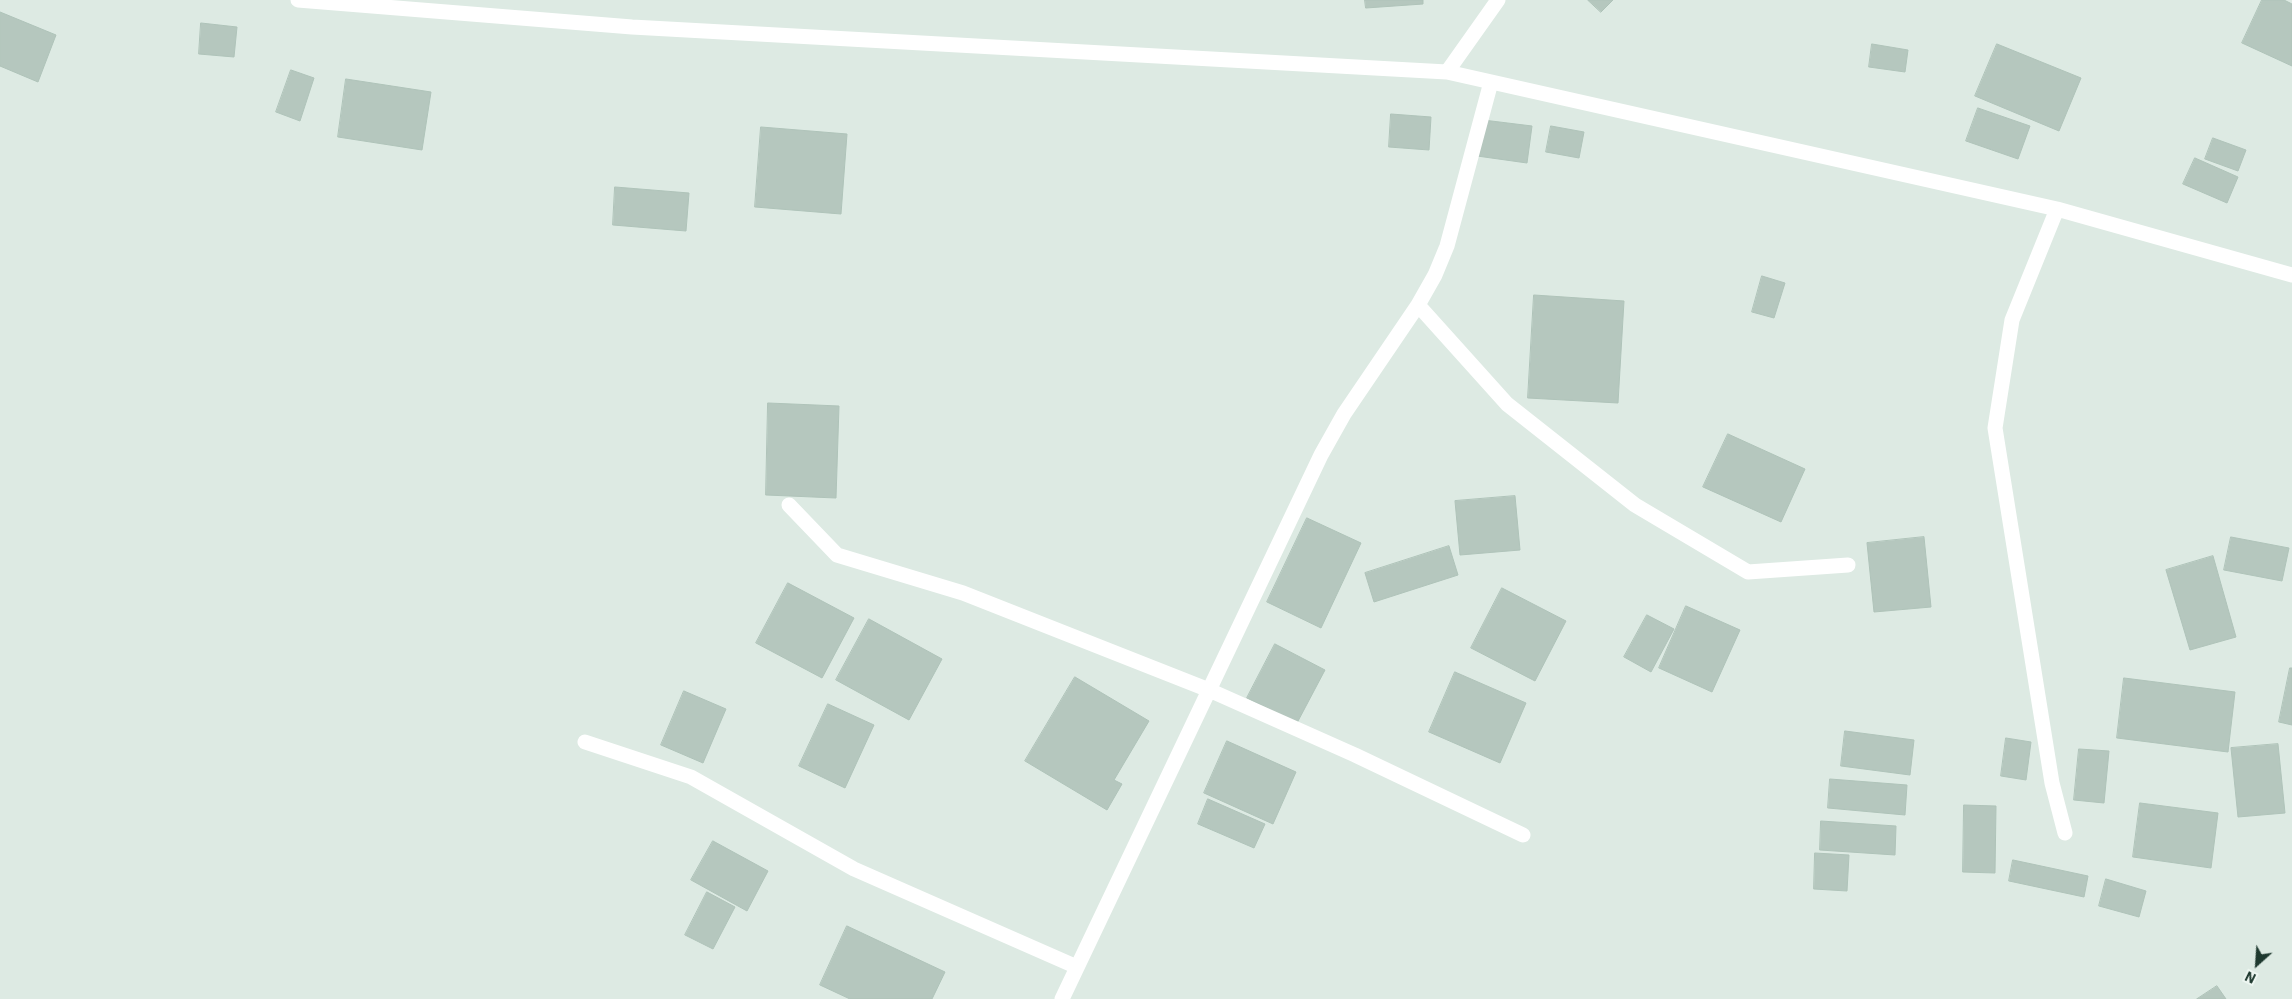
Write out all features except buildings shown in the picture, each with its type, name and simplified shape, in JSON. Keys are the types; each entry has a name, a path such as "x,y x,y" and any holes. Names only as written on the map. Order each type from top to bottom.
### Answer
{"street":[{"path":"306,0 632,27 1447,72 2057,209 2292,275"},
{"path":"1447,72 1498,0"},
{"path":"1062,999 1321,455 1344,414 1372,376 1418,305 1435,274 1447,246 1491,82"},
{"path":"2057,209 2012,320 1995,428 2052,783 2065,833"},
{"path":"1418,305 1507,404 1643,510 1748,572 1848,565"},
{"path":"789,505 838,555 963,593 1209,690 1355,755 1523,835"},
{"path":"585,742 691,777 854,869 1077,968"}]}
